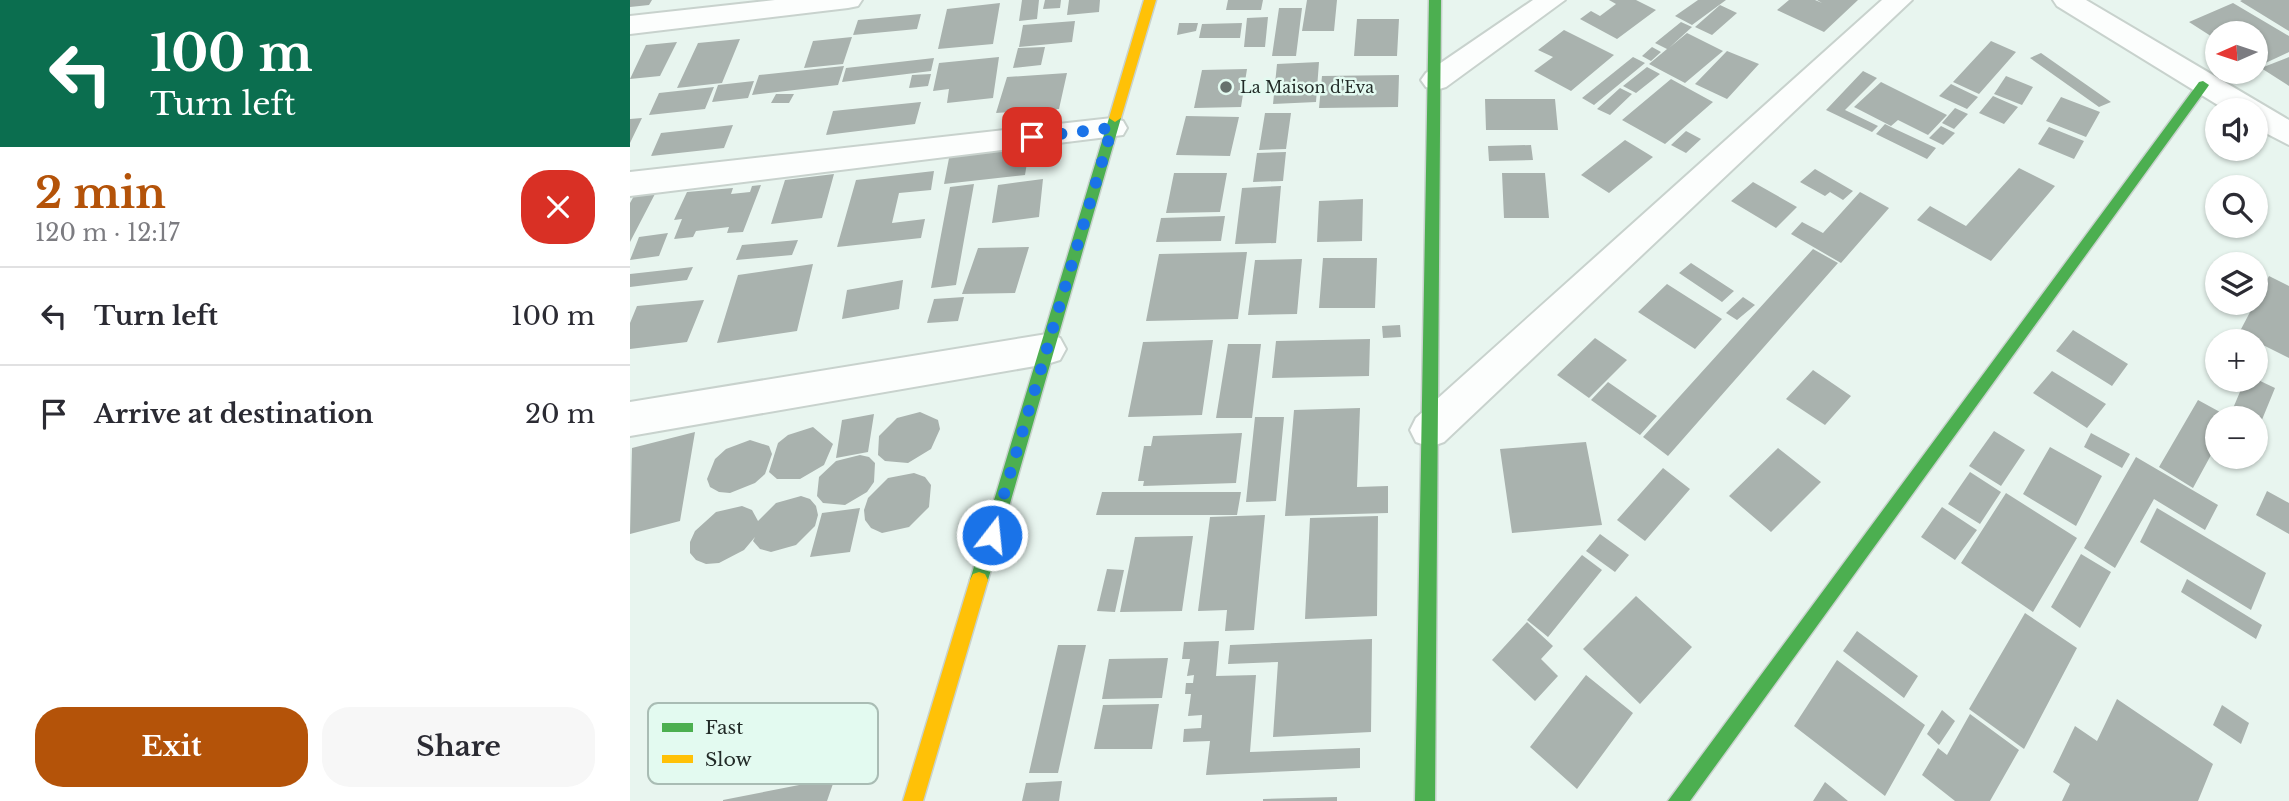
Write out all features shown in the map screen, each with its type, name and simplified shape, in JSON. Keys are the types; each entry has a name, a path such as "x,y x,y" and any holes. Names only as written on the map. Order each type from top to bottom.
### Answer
{"street":[{"path":"630,25 848,0"},
{"path":"914,801 1150,0"},
{"path":"1425,801 1435,0"},
{"path":"1436,80 1551,0"},
{"path":"1430,430 1898,0"},
{"path":"2067,0 2226,98"},
{"path":"1678,801 2203,85"},
{"path":"2268,122 2289,134"},
{"path":"630,184 1112,128"},
{"path":"630,419 1047,349"}],"building":[{"path":"630,0 652,0 649,5 630,7"},
{"path":"1022,0 1039,0 1037,19 1019,21"},
{"path":"1045,0 1061,0 1060,8 1043,9"},
{"path":"1069,0 1100,0 1099,12 1067,15"},
{"path":"1228,0 1263,0 1261,10 1226,10"},
{"path":"1307,0 1337,0 1334,31 1302,31"},
{"path":"1609,0 1636,0 1656,10 1617,39 1580,19 1591,11 1600,16 1616,4"},
{"path":"1698,0 1726,0 1692,25 1675,16"},
{"path":"1789,0 1815,0 1822,3 1817,0 1858,0 1824,32 1777,10"},
{"path":"2242,0 2289,0 2289,31 2240,1"},
{"path":"1000,3 993,44 938,49 947,9"},
{"path":"2233,3 2264,21 2205,21 2205,32 2189,22"},
{"path":"1720,5 1737,13 1712,35 1695,27"},
{"path":"1279,8 1302,8 1296,56 1272,56"},
{"path":"921,14 917,29 853,35 858,20"},
{"path":"1268,17 1265,47 1244,47 1247,18"},
{"path":"1357,19 1399,19 1397,56 1354,56"},
{"path":"1075,21 1072,42 1019,47 1023,25"},
{"path":"1681,22 1692,27 1669,48 1687,33 1723,51 1685,83 1649,64 1667,49 1655,43"},
{"path":"1179,23 1198,23 1196,31 1177,35"},
{"path":"1242,23 1240,38 1199,38 1202,24"},
{"path":"2268,24 2289,36 2289,52 2268,62"},
{"path":"1564,30 1614,55 1571,91 1534,71 1553,57 1538,50"},
{"path":"852,37 843,64 804,68 813,41"},
{"path":"740,39 722,83 677,88 698,43"},
{"path":"1991,41 2016,52 1979,94 1953,82"},
{"path":"677,42 660,76 630,79 646,45"},
{"path":"1045,47 1041,65 1013,68 1018,48"},
{"path":"1652,47 1661,52 1651,61 1642,56"},
{"path":"1727,51 1759,64 1727,99 1695,84"},
{"path":"2041,53 2111,102 2099,107 2030,58"},
{"path":"999,57 993,98 947,103 949,89 933,91 939,63"},
{"path":"1633,57 1645,63 1594,105 1582,98"},
{"path":"2289,57 2289,86 2268,72 2268,65"},
{"path":"934,58 931,71 842,82 846,68"},
{"path":"1319,62 1316,102 1273,104 1277,64"},
{"path":"844,66 838,85 752,95 759,75"},
{"path":"1647,67 1660,74 1636,93 1623,86"},
{"path":"1247,69 1241,107 1194,108 1202,70"},
{"path":"1863,71 1877,78 1845,110 1878,126 1872,132 1826,110"},
{"path":"1067,73 1059,109 996,113 1007,77"},
{"path":"931,74 928,86 909,88 912,75"},
{"path":"1399,75 1398,107 1319,108 1322,76"},
{"path":"2006,76 2033,87 2022,105 1994,94"},
{"path":"1671,79 1713,102 1665,144 1622,120"},
{"path":"754,81 748,98 712,102 718,85"},
{"path":"1881,82 1947,115 1928,135 1898,120 1891,126 1854,107"},
{"path":"1951,84 1978,97 1967,109 1939,96"},
{"path":"714,87 705,109 649,115 659,93"},
{"path":"1620,88 1632,94 1610,115 1597,109"},
{"path":"776,94 794,94 789,103 771,103"},
{"path":"1993,96 2018,107 2004,124 1979,113"},
{"path":"2061,97 2100,112 2086,137 2046,121"},
{"path":"1485,99 1555,99 1558,130 1486,130"},
{"path":"921,102 915,124 826,135 833,111"},
{"path":"1955,108 1968,114 1954,129 1942,123"},
{"path":"1265,113 1291,113 1286,149 1259,150"},
{"path":"1186,116 1239,117 1230,156 1176,155"},
{"path":"642,118 630,143 630,119"},
{"path":"1885,124 1936,148 1927,159 1876,134"},
{"path":"733,125 724,148 651,156 661,133"},
{"path":"1941,126 1955,133 1943,145 1929,138"},
{"path":"2049,127 2084,141 2074,159 2038,144"},
{"path":"1686,131 1701,139 1686,153 1671,145"},
{"path":"1625,140 1653,157 1609,193 1581,175"},
{"path":"1030,144 1025,175 944,184 950,153"},
{"path":"1531,145 1533,160 1489,161 1488,146"},
{"path":"1286,152 1283,181 1253,182 1257,153"},
{"path":"2019,168 2055,186 1991,261 1917,220 1930,206 1966,226"},
{"path":"1815,169 1853,191 1843,200 1830,192 1825,196 1800,182"},
{"path":"934,171 931,190 899,193 892,223 925,219 921,238 837,247 856,180"},
{"path":"1174,173 1227,173 1220,212 1166,213"},
{"path":"1502,173 1545,173 1549,218 1504,218"},
{"path":"834,174 822,218 771,224 785,180"},
{"path":"1043,179 1039,217 992,223 998,185"},
{"path":"1753,182 1797,207 1776,228 1731,201"},
{"path":"974,184 956,285 931,288 950,187"},
{"path":"761,185 743,232 727,233 729,227 696,231 693,237 674,239 682,219 674,220 687,192 733,188 731,194 750,192 752,186"},
{"path":"1281,186 1276,243 1235,244 1242,188"},
{"path":"656,192 630,242 630,203 635,194"},
{"path":"1860,192 1889,208 1841,263 1791,234 1802,222 1823,233"},
{"path":"1363,199 1362,241 1317,242 1319,201"},
{"path":"1225,216 1221,241 1156,242 1161,218"},
{"path":"668,233 659,256 630,260 639,237"},
{"path":"798,240 792,255 736,260 742,245"},
{"path":"1029,247 1015,293 962,294 978,248"},
{"path":"1813,249 1838,263 1668,456 1643,437"},
{"path":"1247,252 1238,319 1146,321 1159,254"},
{"path":"1323,258 1377,258 1375,308 1319,308"},
{"path":"1302,259 1297,314 1248,315 1255,260"},
{"path":"1691,263 1734,291 1722,302 1679,273"},
{"path":"813,264 797,331 717,343 738,275"},
{"path":"693,267 687,280 630,287 630,274"},
{"path":"2269,276 2289,286 2289,358 2268,348 2268,329 2241,329 2248,315 2268,315"},
{"path":"903,280 899,309 842,319 847,290"},
{"path":"1667,284 1722,319 1695,349 1638,312"},
{"path":"964,297 958,321 927,323 934,299"},
{"path":"1743,297 1755,305 1737,320 1726,313"},
{"path":"704,300 687,342 630,349 630,323 637,306"},
{"path":"1400,325 1401,337 1383,338 1382,326"},
{"path":"2073,330 2128,364 2112,386 2056,351"},
{"path":"1595,338 1627,360 1589,398 1557,375"},
{"path":"1370,339 1369,376 1272,378 1276,341"},
{"path":"1213,340 1202,415 1128,417 1143,342"},
{"path":"1228,344 1261,344 1252,418 1216,418"},
{"path":"1813,370 1851,396 1825,425 1786,399"},
{"path":"2052,371 2106,404 2087,428 2033,393"},
{"path":"1608,382 1657,416 1640,435 1591,400"},
{"path":"2268,385 2275,388 2268,406 2234,406 2240,392 2268,392"},
{"path":"2198,400 2209,406 2205,406 2205,466 2193,488 2159,467"},
{"path":"1360,408 1357,487 1388,486 1388,513 1285,516 1294,410"},
{"path":"920,412 938,420 940,429 931,449 908,463 885,461 878,455 879,436 897,418"},
{"path":"874,414 868,452 836,458 842,420"},
{"path":"1255,417 1284,417 1276,501 1246,502"},
{"path":"813,427 833,444 824,465 800,479 777,479 769,472 778,443 788,435"},
{"path":"1994,431 2025,450 2001,486 1969,466"},
{"path":"695,432 680,521 630,534 632,448"},
{"path":"1242,433 1236,483 1143,486 1144,481 1138,481 1144,446 1151,446 1153,436"},
{"path":"2091,433 2130,454 2122,468 2084,447"},
{"path":"750,440 769,446 772,454 765,474 755,483 730,493 719,492 710,487 707,479 715,459 726,449"},
{"path":"1586,442 1602,525 1512,533 1500,449"},
{"path":"2050,447 2102,476 2076,526 2023,494"},
{"path":"1778,448 1821,482 1771,532 1729,496"},
{"path":"860,455 869,457 875,463 874,482 867,492 845,505 823,503 817,496 819,477 836,461"},
{"path":"2136,457 2218,505 2205,530 2154,499 2115,568 2084,548"},
{"path":"1663,468 1690,489 1645,541 1617,520"},
{"path":"1970,472 2001,492 1980,524 1948,504"},
{"path":"914,473 925,477 931,485 929,507 909,527 882,533 871,528 865,520 864,510 868,498 888,478"},
{"path":"2267,491 2289,503 2289,534 2256,515"},
{"path":"1102,492 1241,492 1237,515 1096,515"},
{"path":"2006,493 2077,538 2033,612 1961,563"},
{"path":"801,496 810,499 816,506 818,515 815,526 796,545 771,552 760,549 753,541 755,537 744,550 719,563 706,564 696,560 690,553 690,542 695,531 716,512 742,506 752,510 758,521 776,503"},
{"path":"1942,507 1977,530 1955,560 1921,537"},
{"path":"860,508 850,552 810,557 822,513"},
{"path":"2157,508 2266,573 2251,610 2140,542"},
{"path":"1265,515 1254,630 1225,631 1227,610 1198,611 1210,517"},
{"path":"1378,516 1377,616 1305,619 1310,518"},
{"path":"1600,534 1629,555 1615,572 1586,551"},
{"path":"1193,536 1182,611 1120,612 1135,537"},
{"path":"2081,554 2111,572 2080,628 2051,607"},
{"path":"1582,555 1602,570 1548,637 1527,620"},
{"path":"1107,569 1124,570 1115,612 1097,611"},
{"path":"2187,579 2262,625 2256,639 2181,592"},
{"path":"1636,596 1692,647 1640,704 1583,649"},
{"path":"2025,613 2077,648 2024,749 1969,709"},
{"path":"1527,622 1553,646 1541,659 1558,676 1535,701 1492,660"},
{"path":"1857,631 1918,676 1904,698 1843,651"},
{"path":"1372,639 1371,732 1273,737 1278,662 1228,664 1230,645"},
{"path":"1219,641 1216,676 1256,675 1250,752 1360,748 1360,768 1206,775 1210,741 1183,742 1184,729 1201,728 1202,715 1188,716 1191,694 1185,694 1186,683 1193,683 1194,675 1187,676 1190,659 1182,659 1184,642"},
{"path":"1058,645 1086,645 1058,773 1029,773"},
{"path":"1168,658 1162,698 1102,699 1109,659"},
{"path":"1837,660 1925,725 1885,796 1794,726"},
{"path":"1586,675 1633,713 1577,789 1530,747"},
{"path":"2117,699 2213,764 2198,801 2062,801 2070,784 2053,772 2075,726 2097,741"},
{"path":"1159,704 1152,749 1094,749 1103,705"},
{"path":"2222,705 2249,723 2241,744 2213,725"},
{"path":"1942,710 1955,721 1939,745 1927,734"},
{"path":"1970,714 2019,750 1990,801 1955,801 1922,775 1938,748 1947,755"},
{"path":"1062,781 1059,801 1022,801 1026,783"},
{"path":"1825,782 1848,801 1813,801"},
{"path":"804,784 833,784 827,801 723,800"},
{"path":"1337,797 1337,801 1263,801 1263,799"}],"traffic: fast":[{"path":"1425,801 1435,0"},
{"path":"1678,801 2203,85"},
{"path":"979,580 1115,118"}],"traffic: slow":[{"path":"1115,118 1150,0"},
{"path":"913,801 979,580"}],"place":[{"name":"La Maison d'Eva","path":"1226,87"}],"route":[{"path":"992,535 1112,128 1032,137"}]}
